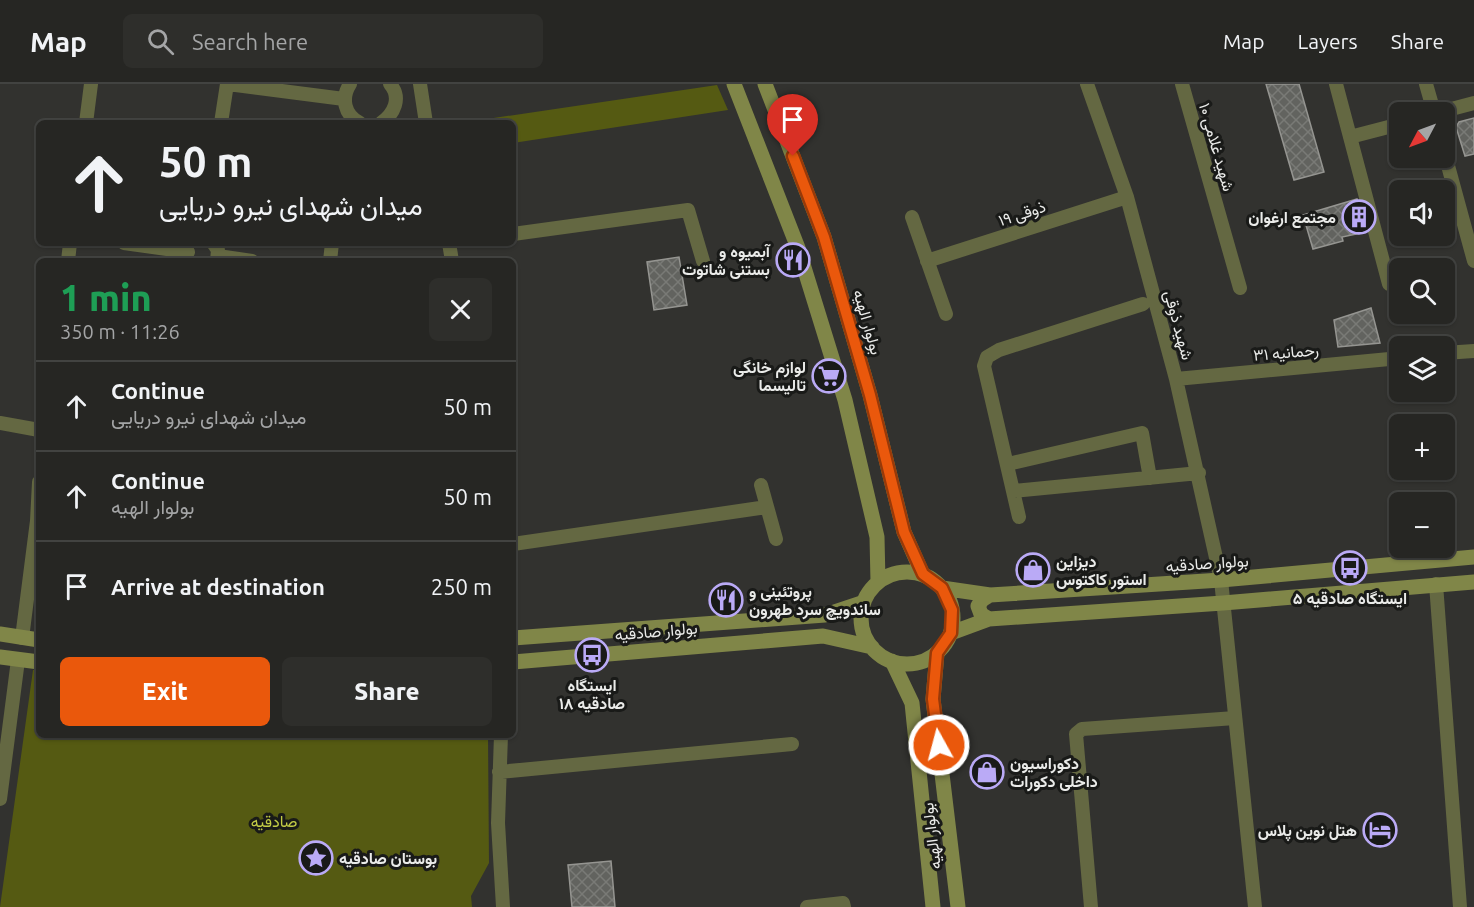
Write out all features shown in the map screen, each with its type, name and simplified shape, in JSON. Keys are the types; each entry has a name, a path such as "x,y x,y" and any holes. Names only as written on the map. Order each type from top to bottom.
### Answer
{"main road":[{"path":"734,84 798,248 845,400 878,537 878,582"},
{"name":"بولوار الهیه","path":"765,84 824,237 870,395 904,532 923,574"},
{"name":"بولوار صادقیه","path":"942,588 990,595 1221,580 1474,557"},
{"path":"899,572 923,574 942,588 952,610 951,633 937,653 915,663 892,661 872,647 862,626 864,602 878,582 899,572"},
{"path":"951,633 989,619 1223,603 1474,582"},
{"path":"989,619 981,614 978,606 990,595"},
{"name":"بولوار صادقیه","path":"516,638 825,615 864,602"},
{"path":"0,634 36,640"},
{"name":"بولوار صادقیه","path":"516,662 822,636 872,647"},
{"path":"18,660 22,638"},
{"name":"بولوار الهیه","path":"937,653 933,699 958,907"},
{"path":"0,657 36,662"},
{"name":"بولوار الهیه","path":"892,661 912,703 933,907"}],"street":[{"path":"86,120 92,84"},
{"path":"221,120 227,84 346,111 350,84"},
{"path":"420,84 426,120"},
{"name":"شهید ذوقی","path":"1087,84 1127,197 1176,379 1199,473 1221,580 1255,907"},
{"name":"شهید غلامی ۱۰","path":"1182,84 1240,288"},
{"path":"1336,84 1389,284"},
{"path":"1426,84 1431,102"},
{"path":"385,120 392,114 396,101 392,85"},
{"path":"1455,108 1474,103"},
{"path":"1350,137 1389,127"},
{"path":"1449,168 1474,261"},
{"name":"ذوقی ۱۹","path":"927,261 1127,197"},
{"path":"516,234 688,210 703,261"},
{"path":"912,217 946,314"},
{"path":"146,246 190,252"},
{"path":"216,253 238,258"},
{"path":"1019,517 984,366 987,357 999,350 1143,304"},
{"path":"1455,352 1474,351"},
{"name":"رحمانیه ۳۱","path":"1176,379 1389,359"},
{"path":"0,423 36,429"},
{"path":"1008,464 1142,433 1150,478"},
{"path":"1014,491 1199,473"},
{"path":"761,485 776,539"},
{"path":"516,544 767,507"},
{"path":"22,638 36,536"},
{"path":"1436,584 1460,907"},
{"path":"0,799 18,660"},
{"path":"1091,907 1076,734 1082,729 1235,718"},
{"path":"501,738 498,823 503,907"},
{"path":"499,772 792,744"},
{"path":"807,907 844,905"}],"green space":[{"path":"717,85 728,110 516,143 516,120 480,120"},
{"name":"صادقیه","path":"33,670 36,670 36,738 488,738 489,863 471,896 472,907 0,907"}],"building":[{"path":"1266,84 1299,84 1324,172 1294,180"},
{"path":"1474,118 1474,154 1465,156 1456,127 1459,122"},
{"path":"1357,199 1366,232 1342,237 1343,241 1313,249 1303,215"},
{"path":"679,257 687,305 654,310 647,262"},
{"path":"1371,308 1380,343 1338,347 1334,320"},
{"path":"611,861 615,907 572,907 568,865"}],"place":[{"name":"مجتمع ارغوان","path":"1359,217"},
{"name":"آبمیوه و بستنی شاتوت","path":"793,260"},
{"name":"لوازم خانگی تالیسما","path":"829,376"},
{"name":"ایستگاه صادقیه ۵","path":"1350,568"},
{"name":"دیزاین استور کاکتوس","path":"1033,570"},
{"name":"پروتئینی و ساندویچ سرد طهرون","path":"726,600"},
{"name":"ایستگاه صادقیه ۱۸","path":"592,655"},
{"name":"دکوراسیون داخلی دکورات","path":"987,772"},
{"name":"هتل نوین پلاس","path":"1380,830"},
{"name":"بوستان صادقیه","path":"316,858"}],"route":[{"path":"793,156 824,237 870,395 904,532 923,574 942,588 949,598 952,610 951,633 937,653 933,699 939,745"}]}
